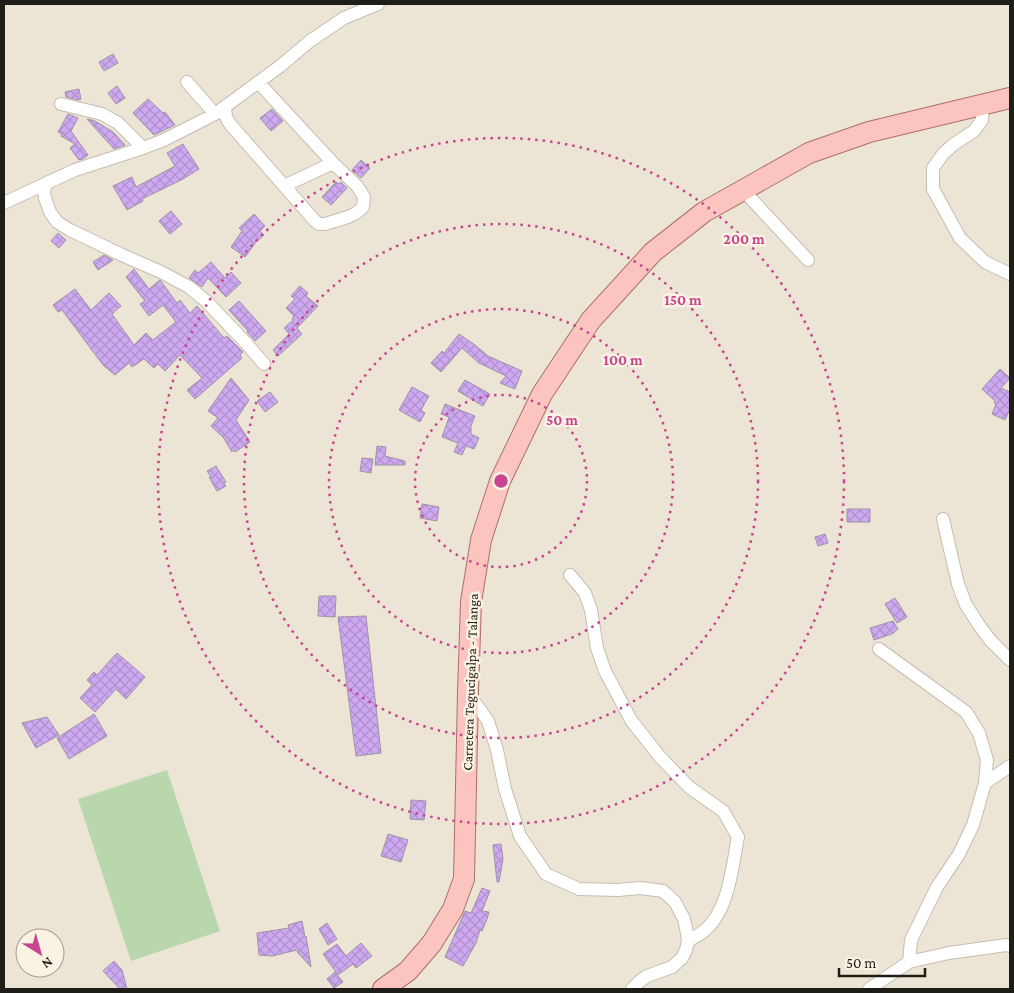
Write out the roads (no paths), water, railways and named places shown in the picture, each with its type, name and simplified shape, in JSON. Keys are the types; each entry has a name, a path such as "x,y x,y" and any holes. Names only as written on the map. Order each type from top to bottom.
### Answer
{"main road":[{"name":"Carretera Tegucigalpa - Talanga","path":"384,989 408,971 432,943 453,908 464,879 471,602 482,540 500,481 542,394 591,320 653,252 704,212 809,152 869,132 1010,98"}],"street":[{"path":"4,203 75,170 164,140 220,111 310,41 344,18 378,4"},
{"path":"186,82 226,117 230,124 319,224 348,217 364,207 364,197 357,186 333,163 258,82"},
{"path":"61,104 102,114 118,123 143,148"},
{"path":"983,105 982,120 974,131 954,144 943,154 933,168 933,189 960,238 985,262 1010,274"},
{"path":"284,186 333,163"},
{"path":"48,182 44,192 45,198 50,212 57,222 189,287 206,301 264,364"},
{"path":"742,190 808,260"},
{"path":"943,519 958,584 966,605 990,640 1010,660"},
{"path":"570,575 584,594 591,610 597,648 605,671 631,720 660,757 688,787 723,811 738,837 728,886 718,914 705,931 688,941"},
{"path":"879,649 966,712 979,733 987,760 985,783 973,825 958,854 937,887 912,940 909,962"},
{"path":"468,693 488,721 497,750 505,789 520,836 546,874 579,889 618,890 640,888 662,891 675,902 684,919 688,941 686,950 682,958 672,967 647,976 632,989"},
{"path":"985,783 1010,766"},
{"path":"869,989 909,962 949,953 1010,946"}]}
